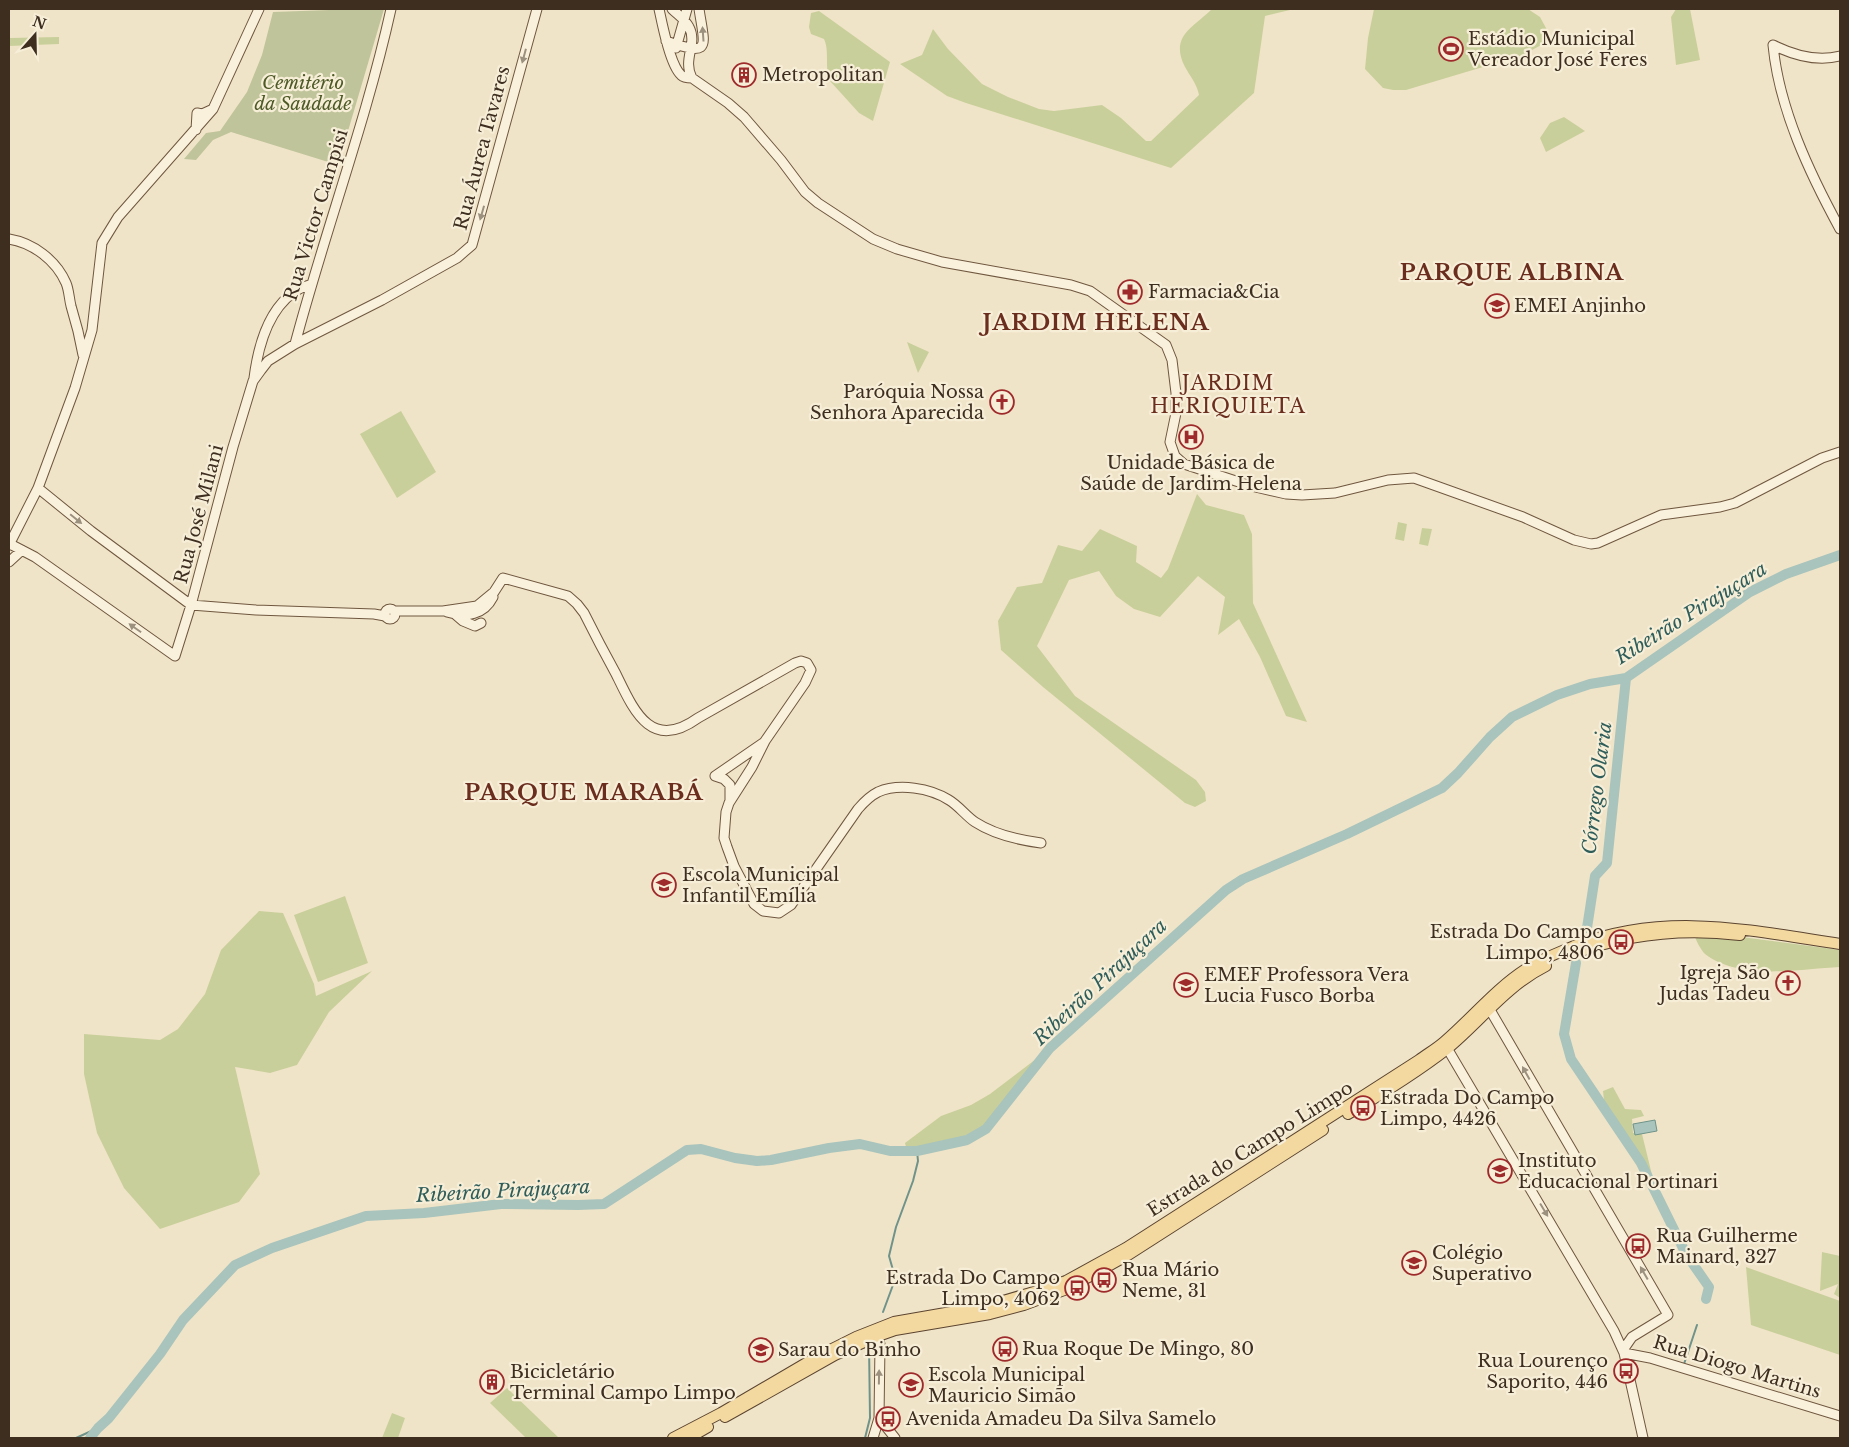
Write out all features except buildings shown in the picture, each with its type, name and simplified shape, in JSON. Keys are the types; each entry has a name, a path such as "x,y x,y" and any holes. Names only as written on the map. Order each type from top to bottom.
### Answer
{"main road":[{"name":"Estrada do Campo Limpo","path":"673,1438 820,1355 876,1333 999,1312 1032,1303 1067,1289 1128,1255 1336,1121 1380,1095 1448,1048 1487,1005 1497,991 1527,968 1567,949 1622,932 1660,926 1720,926 1840,944"},
{"path":"1694,932 1701,927 1720,926"},
{"name":"Estrada do Campo Limpo","path":"689,1438 894,1322 986,1306 1022,1297 1066,1281 1092,1268 1419,1060 1443,1043 1487,1005 1526,977 1557,960 1619,940 1669,932 1734,934 1840,950"}],"street":[{"path":"9,562 22,550 9,544 38,488 75,388 93,324 100,277 100,252 105,238 118,217 196,130 198,113 202,114 214,108 259,9"},
{"name":"Rua Victor Campisi","path":"296,344 312,284 379,63 391,9"},
{"name":"Rua Áurea Tavares","path":"296,344 382,300 457,258 472,245 537,9"},
{"path":"659,9 666,41 682,76 692,78 728,103 744,117 781,160 805,192 818,203 873,239 897,249 942,262 1079,287 1090,291 1166,345 1172,360 1176,393 1176,412 1170,442 1175,456 1184,464 1230,480 1286,494 1311,496 1388,480 1414,478 1524,517 1574,540 1591,544 1605,540 1661,514 1735,503 1822,458 1840,452"},
{"path":"672,9 685,21 692,34 688,67 692,78"},
{"path":"675,64 676,45 688,9"},
{"path":"666,41 690,49 696,49 703,45 704,34 699,9"},
{"path":"1840,56 1817,59 1794,54 1773,45 1778,77 1793,127 1808,166 1840,229"},
{"path":"9,239 40,251 61,273 67,285 84,357"},
{"name":"Rua José Milani","path":"22,550 175,656 192,605 253,381 261,340 275,313 295,291 312,284"},
{"path":"77,322 86,326 93,324"},
{"name":"Rua José Milani","path":"253,381 268,361 296,344"},
{"path":"38,488 91,531 192,605 256,610 374,614 464,612 481,611 490,603 494,592 503,578 558,592 568,596 584,613 630,704 640,718 656,728 675,731 687,726 795,663 806,663 811,670 805,683 765,741 752,767 729,803 726,812 724,838 754,904 763,911 779,913 792,905 858,809 867,799 878,792 890,789 907,787 933,793 948,799 975,822 991,830 1013,838 1041,843"},
{"path":"458,612 477,606 494,592"},
{"path":"458,612 468,624 475,626 481,623"},
{"path":"724,777 743,758 765,741"},
{"path":"743,758 750,760 752,767"},
{"path":"724,777 741,785"},
{"path":"724,777 729,803"},
{"path":"1487,1005 1668,1316 1632,1337 1623,1351"},
{"path":"1448,1048 1614,1331 1623,1351 1642,1438"},
{"path":"1614,1331 1623,1336 1632,1337"},
{"path":"873,1438 879,1418 880,1344 876,1333"},
{"name":"Rua Diogo Martins","path":"1623,1351 1840,1416"},
{"path":"879,1418 895,1438"}],"green space":[{"name":"Cemitério da Saudade","path":"384,9 338,165 231,132 213,140 196,160 184,159 206,133 220,131 247,92 262,55 273,12"},
{"path":"1212,9 1294,9 1265,16 1254,93 1171,168 947,96 900,64 922,55 933,29 948,49 982,84 1039,109 1054,111 1102,105 1121,118 1146,141 1151,141 1199,95 1185,67 1180,47 1182,40 1191,27"},
{"name":"Estádio Municipal Vereador José Feres","path":"1374,9 1528,9 1540,17 1552,39 1523,55 1406,90 1393,90 1383,88 1365,69 1368,38"},
{"path":"1676,9 1690,9 1700,60 1676,65 1671,17"},
{"path":"819,11 890,62 873,121 859,113 830,81 827,71 826,44 824,39 811,34 809,27 811,13"},
{"path":"59,37 59,44 9,46 9,38"},
{"path":"1564,117 1585,131 1546,152 1540,138 1550,123"},
{"path":"907,342 929,352 918,373"},
{"path":"401,411 436,472 397,498 360,434"},
{"path":"1197,494 1206,505 1244,515 1252,534 1253,603 1307,722 1286,716 1260,657 1239,619 1218,635 1225,597 1198,576 1160,617 1134,609 1116,596 1099,571 1069,580 1037,646 1075,696 1196,780 1205,792 1206,801 1195,807 1185,803 1043,687 1001,650 998,621 1017,587 1042,583 1058,545 1082,551 1100,529 1137,546 1136,562 1161,578 1168,569"},
{"path":"1398,522 1407,524 1404,541 1395,539"},
{"path":"1422,528 1432,529 1428,546 1419,544"},
{"path":"345,896 368,963 318,982 294,915"},
{"path":"259,911 283,913 314,984 316,996 372,971 329,1012 297,1065 270,1073 235,1067 260,1174 239,1202 160,1229 124,1188 97,1133 84,1074 84,1034 160,1040 178,1029 205,994 221,950"},
{"path":"1703,932 1840,950 1840,967 1788,971 1752,971 1735,968 1705,954 1694,934"},
{"path":"1036,1059 1008,1102 981,1128 958,1142 907,1151 905,1143 941,1116 971,1105 990,1094"},
{"path":"1613,1087 1625,1109 1641,1110 1644,1116 1632,1119 1633,1133 1642,1134 1655,1187 1643,1173 1604,1101 1603,1091"},
{"path":"1822,1252 1840,1256 1840,1298 1834,1294 1838,1284 1820,1291"},
{"path":"1746,1267 1840,1301 1840,1355 1751,1325"},
{"path":"507,1388 559,1438 526,1438 490,1403"},
{"path":"392,1413 405,1418 398,1438 382,1438"}],"water":[{"path":"1655,1120 1657,1131 1635,1135 1633,1124"}],"waterway":[{"name":"Ribeirão Pirajuçara","path":"90,1438 109,1418 160,1354 183,1320 235,1265 272,1248 366,1216 424,1213 501,1204 604,1204 687,1150 701,1149 735,1158 757,1161 860,1144 890,1151 917,1151 967,1140 986,1129 1050,1048 1226,890 1243,879 1347,834 1442,788 1490,737 1512,717 1557,695 1590,684 1626,678 1750,592 1786,574 1840,555"},
{"name":"Córrego Olaria","path":"1587,928 1595,876 1607,863 1626,678"},
{"name":"Córrego Olaria","path":"1576,963 1564,1034 1571,1059 1641,1163 1686,1254 1709,1287 1706,1299"},
{"path":"883,1312 893,1285 893,1270 889,1256 896,1227 913,1181 918,1161 917,1151"},
{"name":"Córrego Olaria","path":"1684,1364 1697,1325"},
{"path":"865,1438 870,1418 869,1344"},
{"path":"76,1438 98,1428"}],"place":[{"name":"Estádio Municipal Vereador José Feres","path":"1451,49"},
{"name":"Metropolitan","path":"744,75"},
{"name":"Farmacia&Cia","path":"1130,292"},
{"name":"EMEI Anjinho","path":"1497,306"},
{"name":"Paróquia Nossa Senhora Aparecida","path":"1002,402"},
{"name":"Unidade Básica de Saúde de Jardim Helena","path":"1191,437"},
{"name":"Escola Municipal Infantil Emília","path":"664,885"},
{"name":"Estrada Do Campo Limpo, 4806","path":"1621,942"},
{"name":"Igreja São Judas Tadeu","path":"1788,983"},
{"name":"EMEF Professora Vera Lucia Fusco Borba","path":"1186,985"},
{"name":"Estrada Do Campo Limpo, 4426","path":"1363,1108"},
{"name":"Instituto Educacional Portinari","path":"1500,1171"},
{"name":"Rua Guilherme Mainard, 327","path":"1638,1246"},
{"name":"Colégio Superativo","path":"1414,1263"},
{"name":"Rua Mário Neme, 31","path":"1104,1280"},
{"name":"Estrada Do Campo Limpo, 4062","path":"1077,1288"},
{"name":"Rua Roque De Mingo, 80","path":"1005,1349"},
{"name":"Sarau do Binho","path":"761,1350"},
{"name":"Rua Lourenço Saporito, 446","path":"1626,1371"},
{"name":"Bicicletário Terminal Campo Limpo","path":"492,1382"},
{"name":"Escola Municipal Mauricio Simão","path":"911,1385"},
{"name":"Avenida Amadeu Da Silva Samelo","path":"888,1419"}],"district":[{"name":"PARQUE ALBINA","path":"1512,272"},
{"name":"JARDIM HELENA","path":"1096,322"},
{"name":"JARDIM HERIQUIETA","path":"1228,394"},
{"name":"PARQUE MARABÁ","path":"584,792"}]}
